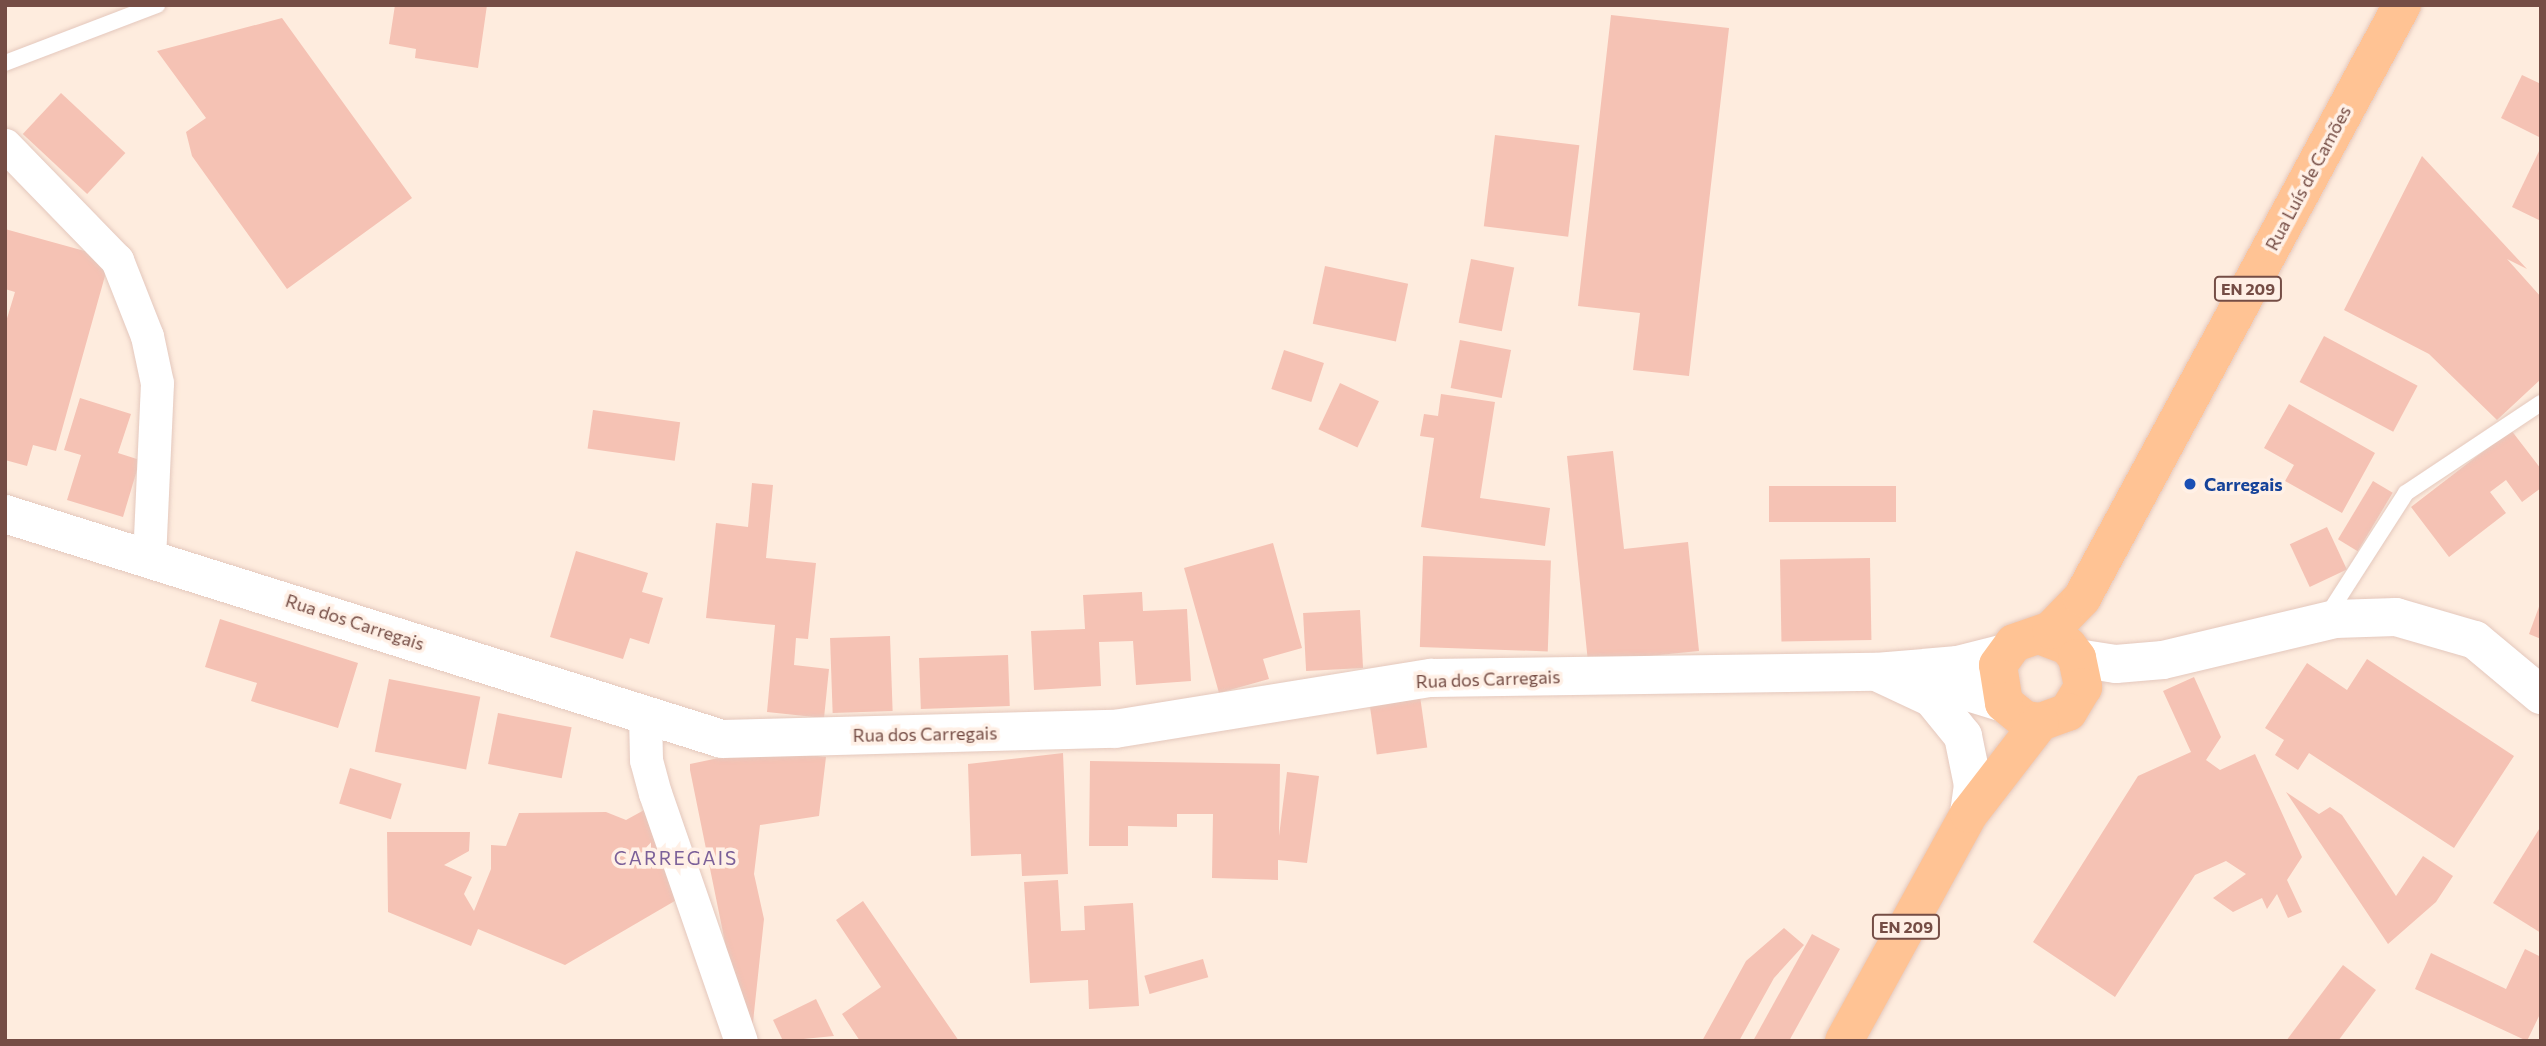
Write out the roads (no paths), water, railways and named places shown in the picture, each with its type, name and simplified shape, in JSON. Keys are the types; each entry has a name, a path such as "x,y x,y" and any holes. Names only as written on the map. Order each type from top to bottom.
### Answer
{"main road":[{"name":"Rua Luís de Camões","path":"2005,653 2067,618 2096,574 2402,5"},
{"name":"Rua Luís de Camões","path":"2077,701 2083,687 2077,658 2096,574"},
{"path":"2039,635 2056,638 2077,658"},
{"name":"EN 209","path":"1969,814 2004,704 1996,678 2005,653"},
{"name":"EN 209","path":"1849,1037 1969,814 2040,722 2061,716 2077,701"},
{"path":"2004,704 2025,720 2040,722"}],"street":[{"path":"5,145 117,260 147,336 157,383 149,557"},
{"name":"Rua dos Carregais","path":"5,514 722,739 1115,729 1431,678 1876,672 1958,664 2005,653"},
{"path":"2077,658 2116,664 2163,660 2323,622 2396,617 2475,640 2541,695"},
{"path":"2077,701 2163,660"},
{"name":"Rua dos Carregais","path":"1876,672 1956,684 2004,704"},
{"name":"Rua dos Carregais","path":"1876,672 1932,698 1963,736 1973,785 1969,814"},
{"path":"645,715 646,760 655,793 741,1041"}],"lane":[{"path":"5,63 158,5"},
{"path":"2323,622 2406,493 2541,403"}],"place":[{"name":"Carregais","path":"2190,484"}],"district":[{"name":"CARREGAIS","path":"676,858"}]}
